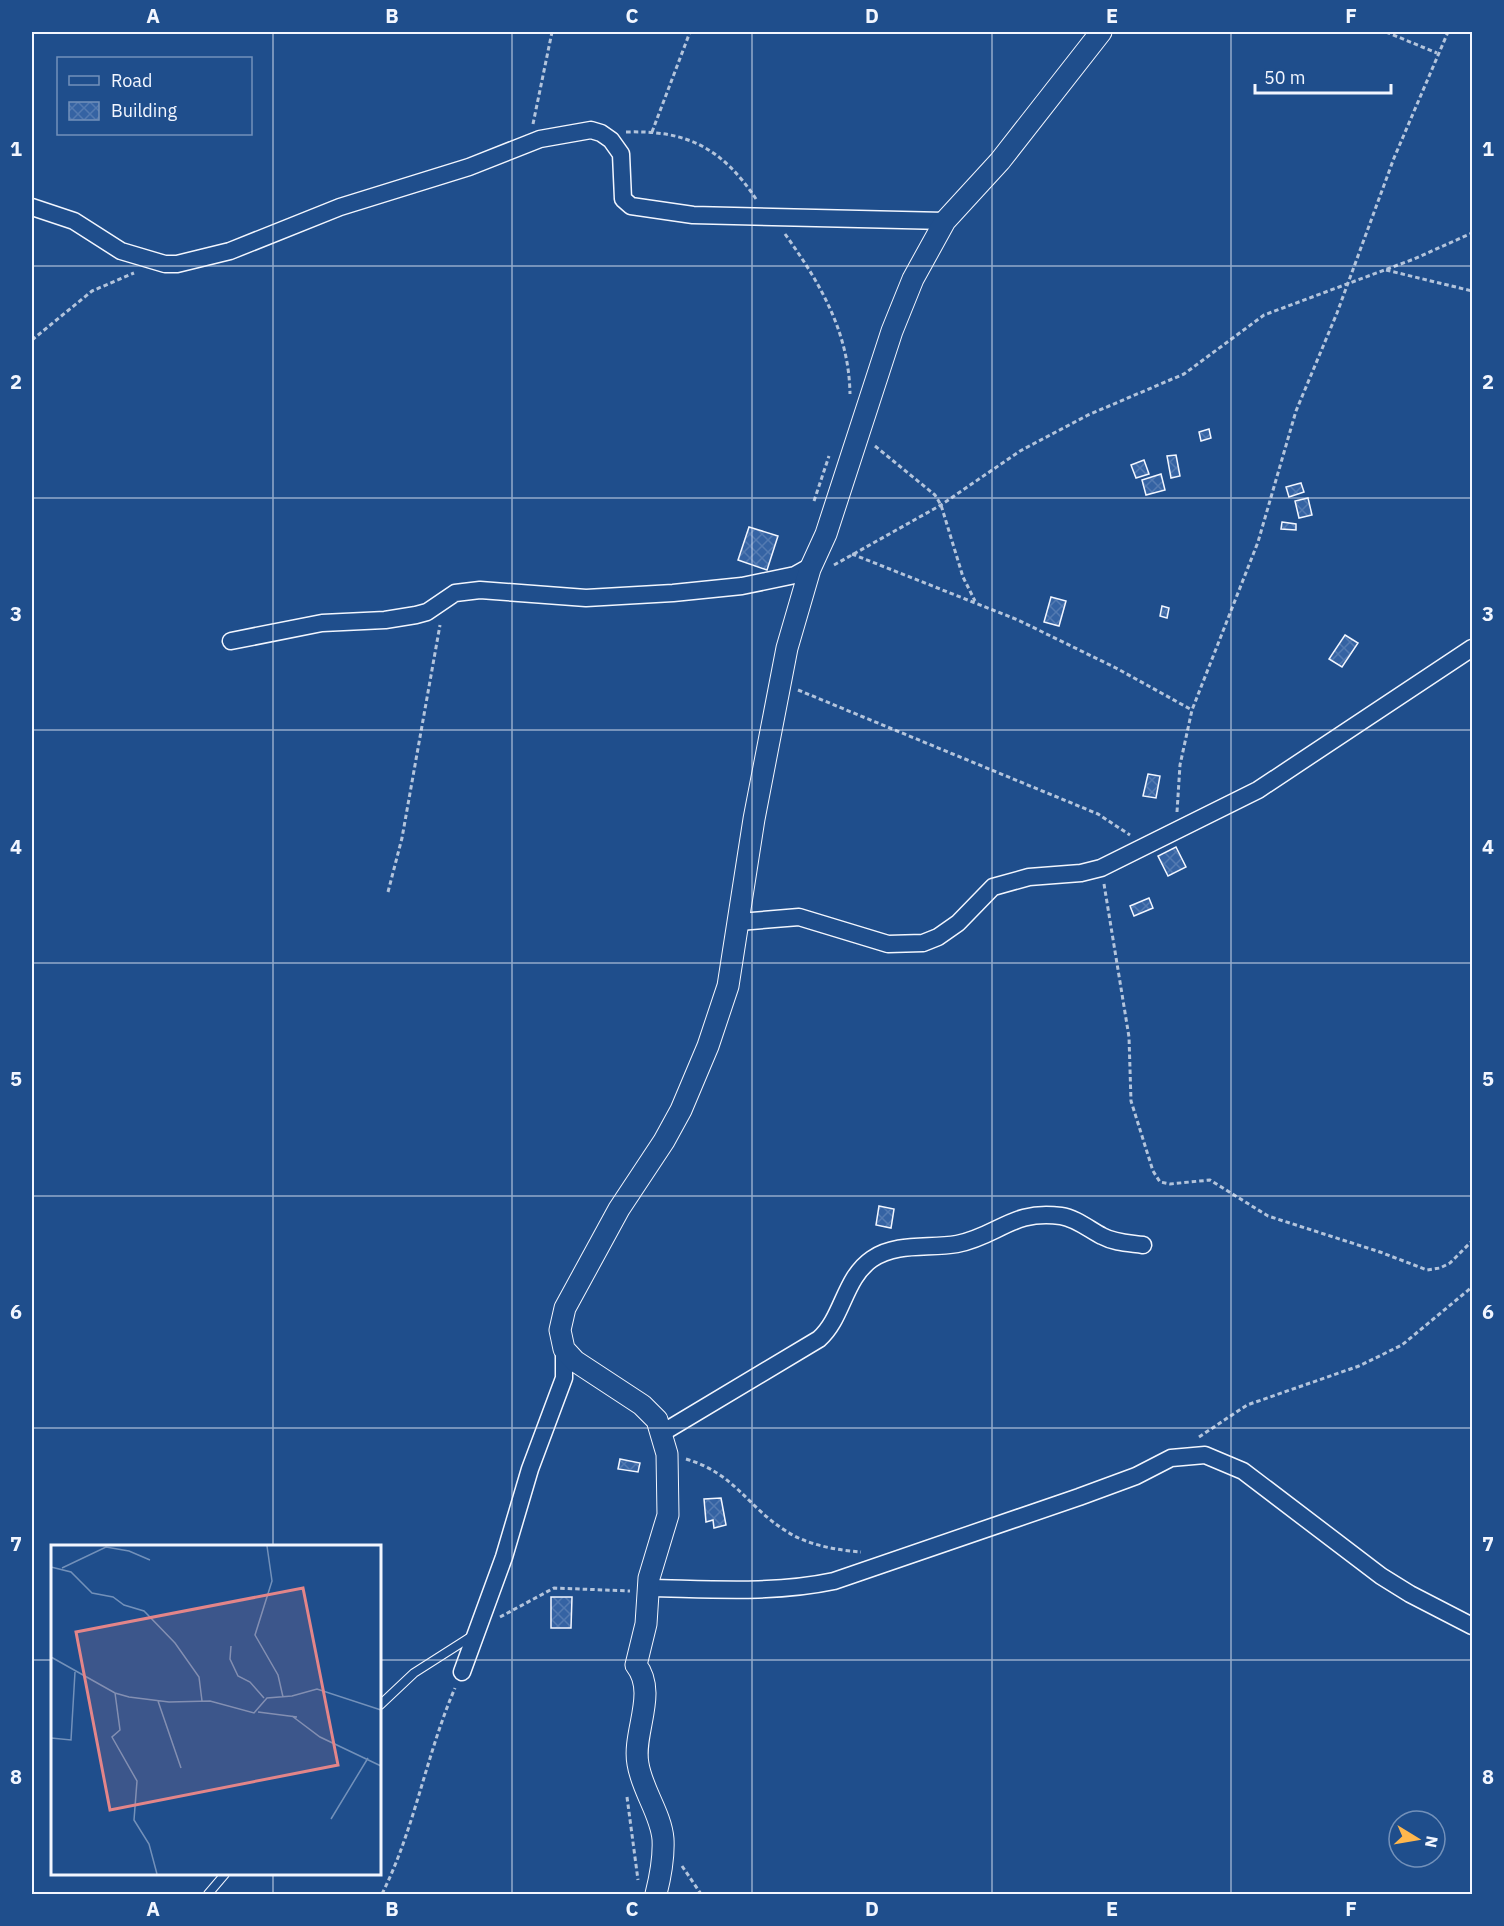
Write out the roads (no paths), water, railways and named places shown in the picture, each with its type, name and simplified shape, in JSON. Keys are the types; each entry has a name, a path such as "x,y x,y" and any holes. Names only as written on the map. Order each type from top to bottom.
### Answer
{"street":[{"path":"462,1672 504,1557 530,1469 564,1378 564,1349 560,1330 569,1298 619,1209 664,1141 681,1110 708,1046 728,986 754,819 787,648 811,568 826,534 892,331 913,279 945,221 1000,160 1101,32"},
{"path":"32,207 74,221 121,252 165,264 189,263 230,251 340,207 414,186 540,139 591,130 601,133 618,147 621,154 620,184 623,199 627,204 693,214 772,218 945,221"},
{"path":"231,641 322,623 385,620 416,615 427,612 446,596 455,593 480,590 586,598 673,593 742,586 795,576 811,568"},
{"path":"739,922 799,917 868,939 904,946 938,937 958,923 988,891 1001,884 1029,877 1081,873 1101,868 1258,790 1473,648"},
{"path":"664,1444 819,1339 829,1330 852,1282 862,1268 871,1259 887,1251 924,1245 956,1244 1025,1216 1042,1214 1065,1216 1104,1238 1143,1245"},
{"path":"564,1349 574,1361 642,1405 657,1420 664,1444 668,1515 648,1590 646,1624 636,1665 643,1674 644,1701 637,1763 663,1838 660,1879 656,1894"},
{"path":"648,1590 771,1590 807,1587 834,1581 1079,1497 1136,1476 1171,1458 1194,1454 1224,1461 1243,1471 1380,1576 1473,1626"}],"lane":[{"path":"381,1704 414,1672 478,1630"},
{"path":"208,1894 224,1875"}]}
